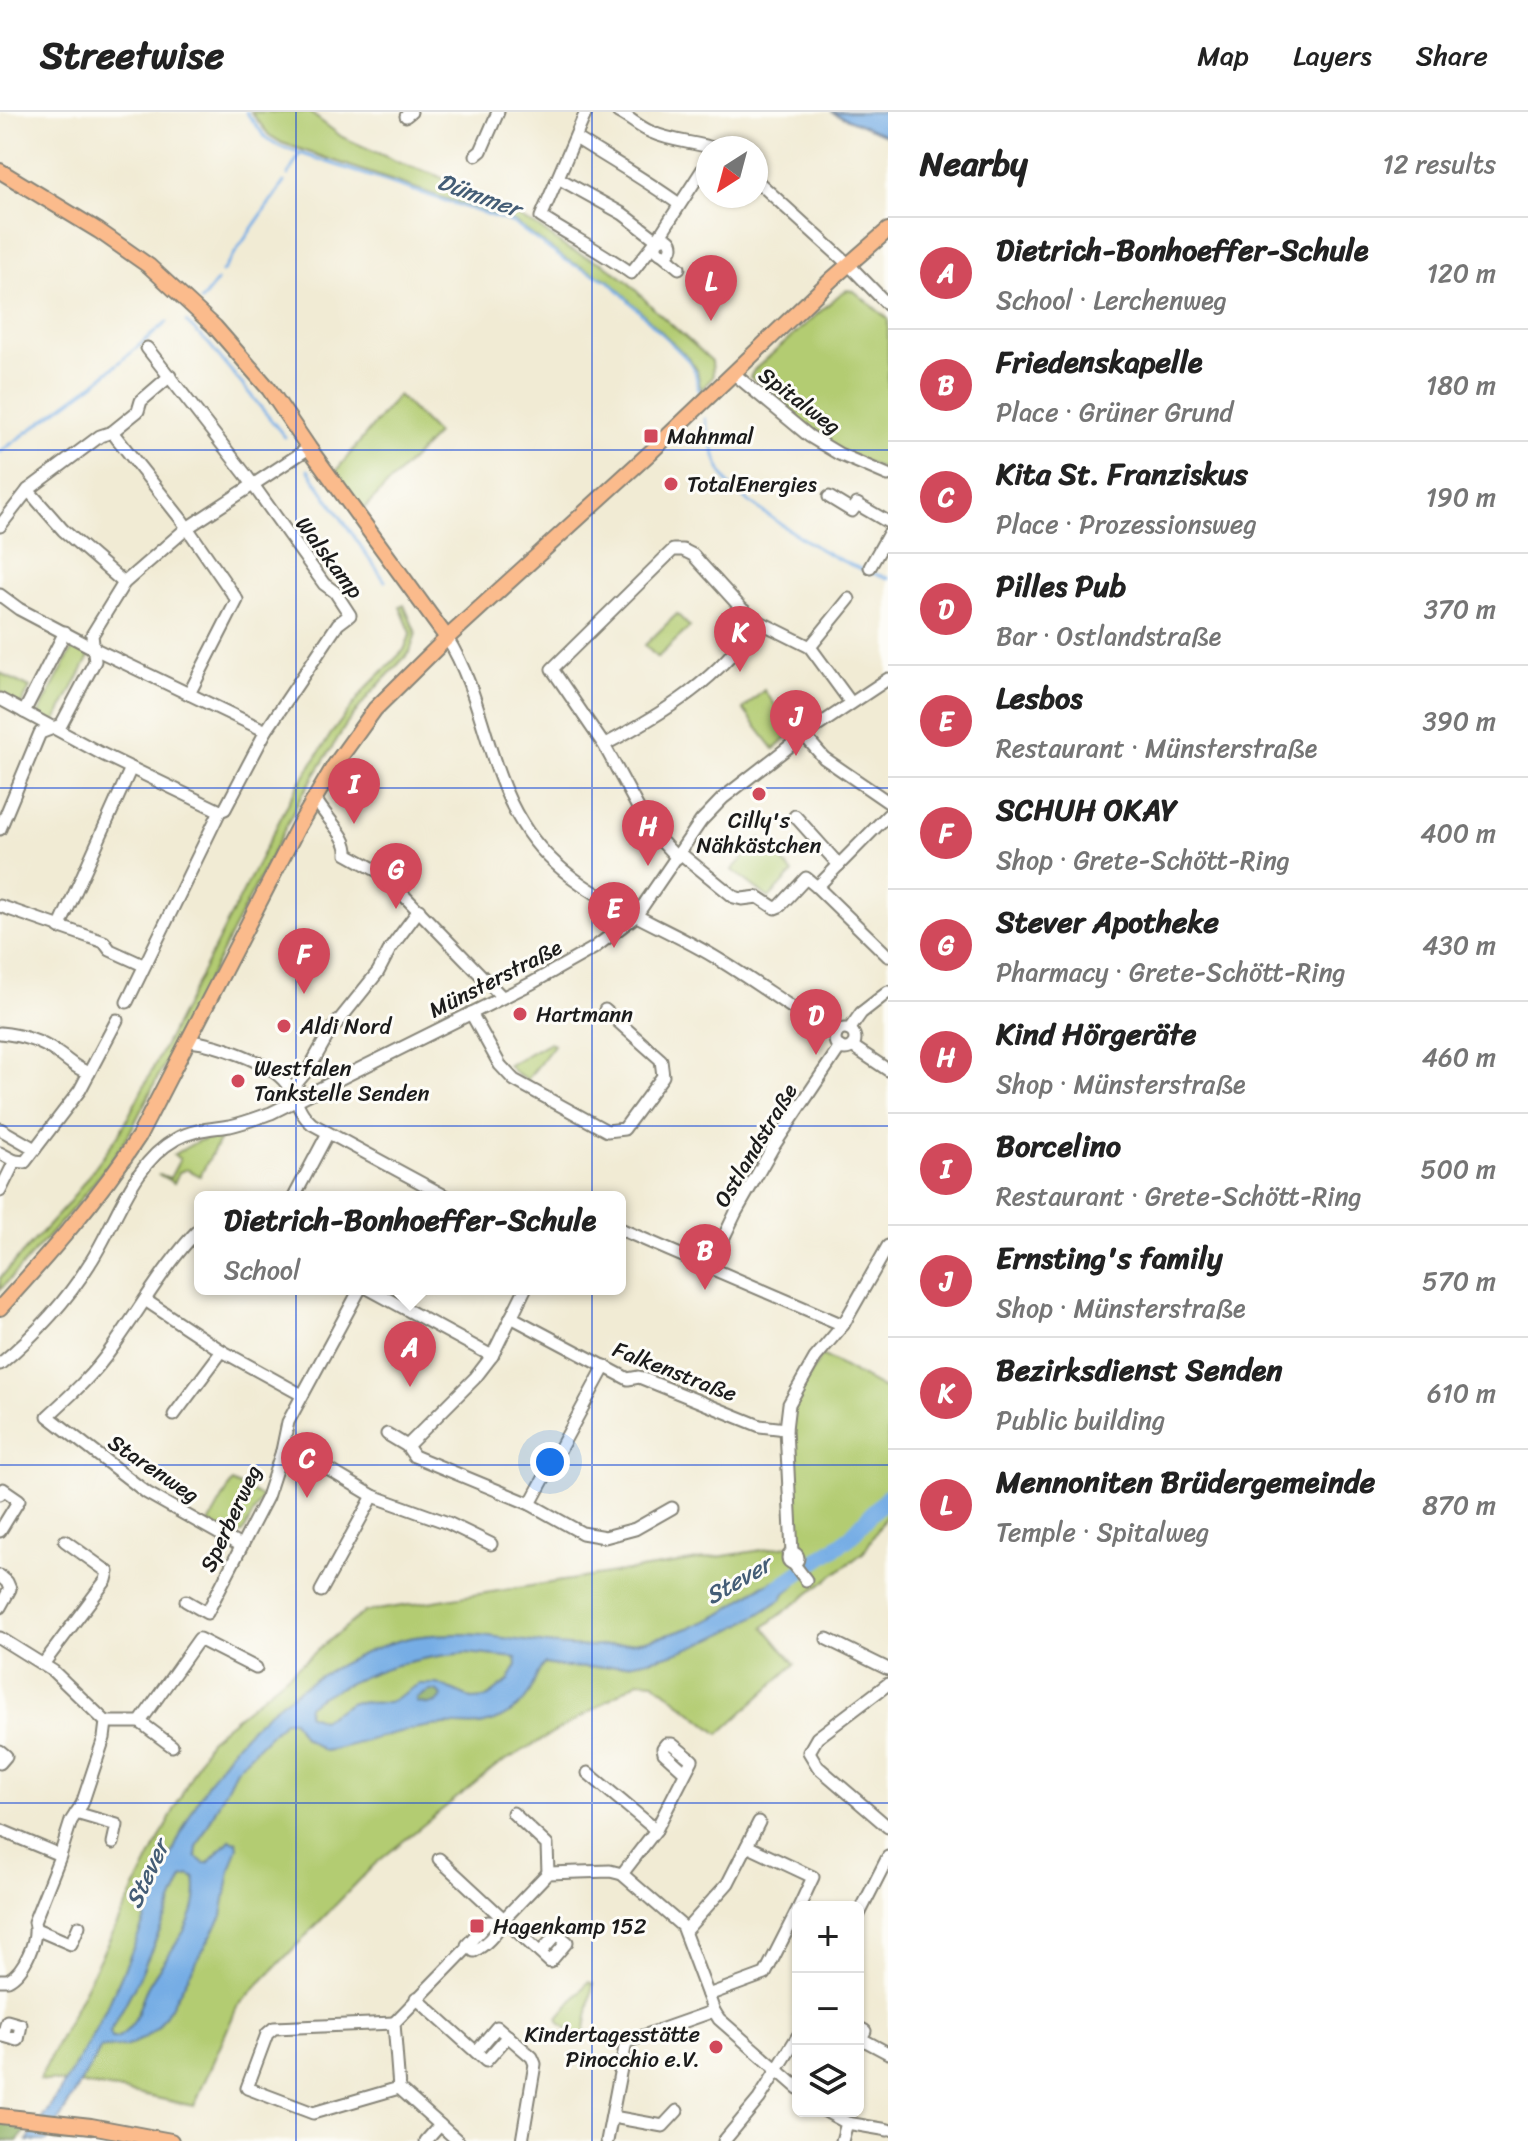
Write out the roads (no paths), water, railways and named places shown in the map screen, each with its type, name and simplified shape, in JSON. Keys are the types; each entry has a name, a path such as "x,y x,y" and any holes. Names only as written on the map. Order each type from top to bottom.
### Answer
{"main road":[{"path":"0,171 99,231 179,291 249,362 447,638"},
{"path":"0,1308 77,1223 139,1136 286,850 315,798 375,709 447,638 888,230"},
{"path":"0,2116 66,2122 171,2141"}],"street":[{"path":"476,155 481,151 498,112"},
{"path":"586,112 541,217 584,244 598,249 631,273 657,240 696,179"},
{"path":"618,112 664,138 696,143"},
{"path":"576,138 642,177 679,204"},
{"path":"558,178 623,214 657,240"},
{"path":"768,191 888,305"},
{"path":"657,240 656,249 679,268"},
{"name":"Walskamp","path":"127,1002 220,811 225,809 266,731 338,624 350,615 147,348"},
{"name":"Spitalweg","path":"733,373 809,436 839,454 888,475"},
{"path":"0,526 28,490 100,436 112,432 138,411 141,401 170,376"},
{"path":"112,432 187,528 237,600 189,694"},
{"path":"0,829 4,806 40,733 61,725 95,661 92,635 124,583 187,528 309,448"},
{"path":"28,490 63,530 124,583"},
{"path":"829,497 852,511 857,504 888,522"},
{"path":"870,567 888,535"},
{"path":"851,703 810,647 756,620 693,555 683,550 673,550 552,669 604,745 649,828 679,856 734,897 758,897 770,907 780,906 806,878 888,956"},
{"path":"0,595 19,609 93,648 266,731"},
{"path":"810,647 849,599"},
{"path":"604,745 663,711 705,679 746,638 756,620"},
{"path":"24,712 65,632"},
{"path":"447,638 468,675 498,772 522,823 541,850 562,870 636,916 715,957 842,1043 888,1070"},
{"name":"Münsterstraße","path":"0,1364 29,1339 87,1268 105,1240 133,1183 165,1146 193,1131 243,1123 293,1096 471,1013 589,951 636,916 701,821 723,798 804,735 886,683"},
{"path":"0,699 220,811"},
{"path":"804,735 824,758 888,802"},
{"path":"59,928 131,768"},
{"path":"315,798 323,814 344,837 348,845 347,854 383,874 502,997"},
{"path":"817,887 888,815"},
{"path":"795,816 839,865"},
{"path":"0,906 104,942 110,950 143,965"},
{"path":"293,1096 329,1033 378,972 390,949 419,910"},
{"path":"842,1043 854,1035 849,1030 861,1013 888,992"},
{"path":"471,1013 500,1065 514,1080 607,1131 624,1129 663,1076 661,1060 605,1010"},
{"path":"0,1153 15,1161 25,1162 80,1090 117,1020"},
{"path":"0,1033 24,1036 58,1052 72,1066 89,1073"},
{"path":"190,1041 208,1043 272,1071 284,1080 305,1119 436,1191"},
{"name":"Ostlandstraße","path":"709,1268 773,1147 842,1043"},
{"path":"0,1130 35,1149"},
{"path":"297,1191 328,1133"},
{"path":"0,1191 15,1161"},
{"path":"626,1232 843,1325"},
{"path":"194,1235 160,1276 145,1300 222,1351 302,1395"},
{"path":"806,1580 793,1560 786,1429 789,1404 800,1381 843,1325 888,1246"},
{"name":"Sperberweg","path":"186,1601 207,1613 267,1497 288,1422 357,1295"},
{"path":"380,1295 492,1356"},
{"path":"407,1446 475,1378 492,1356 522,1295"},
{"name":"Starenweg","path":"145,1300 81,1386 48,1416 147,1493 241,1546"},
{"name":"Falkenstraße","path":"511,1317 628,1379 639,1377 760,1426 786,1429"},
{"path":"174,1415 222,1351"},
{"path":"530,1504 605,1366"},
{"path":"387,1434 407,1446 414,1456 530,1504 582,1533 605,1537 635,1529 672,1508"},
{"path":"282,1451 306,1456 373,1496 448,1523 491,1544"},
{"path":"0,1494 3,1489 19,1500 4,1514 0,1531"},
{"path":"321,1591 373,1496"},
{"path":"44,1663 106,1580 108,1572 65,1541"},
{"path":"0,1576 10,1589 0,1607"},
{"path":"0,1638 44,1663 106,1722 140,1722 172,1746"},
{"path":"140,1722 199,1639 256,1668"},
{"path":"827,1639 888,1669"},
{"path":"888,1684 817,1738 809,1752 818,1767 888,1827"},
{"path":"0,1980 8,1980 22,1969 36,1929 34,1922 66,1832 82,1804 106,1722"},
{"path":"0,1751 6,1756 0,1763"},
{"path":"622,1874 656,1830 685,1772"},
{"path":"588,1773 656,1830"},
{"path":"76,1813 117,1825 113,1843"},
{"path":"513,1813 547,1845 548,1873"},
{"path":"685,1931 728,1883 759,1822"},
{"path":"0,1830 60,1855"},
{"path":"747,1846 813,1877 801,1901"},
{"path":"864,1904 888,1857"},
{"path":"439,1859 501,1922 540,1953"},
{"path":"458,2141 399,2088 394,2023 469,1946 474,1951 481,1948 501,1922 548,1873 610,1871 622,1874 685,1931 714,2011 792,2082"},
{"path":"708,1995 765,1974 792,1920"},
{"path":"36,1929 71,1944 79,1926"},
{"path":"416,1998 476,2052 497,2027 532,2057 535,2064 522,2141"},
{"path":"607,2141 626,2042 714,2011"},
{"path":"394,2023 274,2028 267,2034 247,2088 313,2113 399,2088"},
{"path":"864,2037 888,2053"},
{"path":"724,2141 779,2070 793,2045"},
{"path":"613,2117 663,2126 677,2111"},
{"path":"836,2117 847,2123 888,2130"},
{"path":"842,2141 847,2123"},
{"path":"426,2141 440,2125"}],"water":[{"path":"831,112 888,112 888,136 885,135"},
{"path":"788,1574 796,1584 782,1599 756,1616 699,1644 669,1655 607,1667 544,1664 524,1701 506,1715 486,1724 419,1728 324,1751 303,1737 293,1720 285,1720 236,1769 197,1847 196,1857 208,1863 230,1840 237,1842 238,1847 222,1916 171,2007 158,2027 143,2039 125,2047 101,2048 47,2141 27,2141 67,2079 104,2012 177,1842 209,1781 251,1728 283,1701 341,1664 401,1640 462,1634 570,1646 631,1642 678,1632 707,1621","holes":["466,1653 516,1658 517,1665 508,1681 486,1698 472,1699 438,1684 419,1684 388,1703 352,1702 321,1720 307,1714 308,1706 317,1699 372,1673 424,1659","430,1691 442,1696 431,1704 416,1702 416,1698","189,1875 195,1878 196,1894 188,1922 148,1986 134,2021 125,2032 112,2038 110,2032 139,1978 183,1878"]}],"waterway":[{"name":"Dümmer","path":"246,112 266,138 281,147 513,223 566,261 610,282 689,361 695,371 699,392"},
{"path":"288,175 300,154"},
{"path":"222,272 284,182"},
{"path":"201,301 217,281"},
{"path":"0,452 95,383 167,322"},
{"path":"186,322 209,344 285,437"},
{"name":"Dümmer","path":"705,419 719,466 734,491 826,553 888,578"},
{"path":"308,470 385,581"},
{"name":"Stever","path":"774,1590 848,1539 888,1496"}],"place":[{"name":"Mennoniten Brüdergemeinde","path":"711,321"},
{"name":"Mahnmal","path":"651,436"},
{"name":"TotalEnergies","path":"671,484"},
{"name":"Bezirksdienst Senden","path":"740,672"},
{"name":"Ernsting's family","path":"796,756"},
{"name":"Cilly's Nähkästchen","path":"759,794"},
{"name":"Borcelino","path":"354,824"},
{"name":"Kind Hörgeräte","path":"648,866"},
{"name":"Stever Apotheke","path":"396,909"},
{"name":"Lesbos","path":"614,948"},
{"name":"SCHUH OKAY","path":"304,994"},
{"name":"Hartmann","path":"520,1014"},
{"name":"Aldi Nord","path":"284,1026"},
{"name":"Pilles Pub","path":"816,1055"},
{"name":"Westfalen Tankstelle Senden","path":"238,1081"},
{"name":"Friedenskapelle","path":"705,1290"},
{"name":"Dietrich-Bonhoeffer-Schule","path":"410,1387"},
{"name":"Kita St. Franziskus","path":"307,1498"},
{"name":"Hagenkamp 152","path":"477,1926"},
{"name":"Kindertagesstätte Pinocchio e.V.","path":"716,2047"}]}
